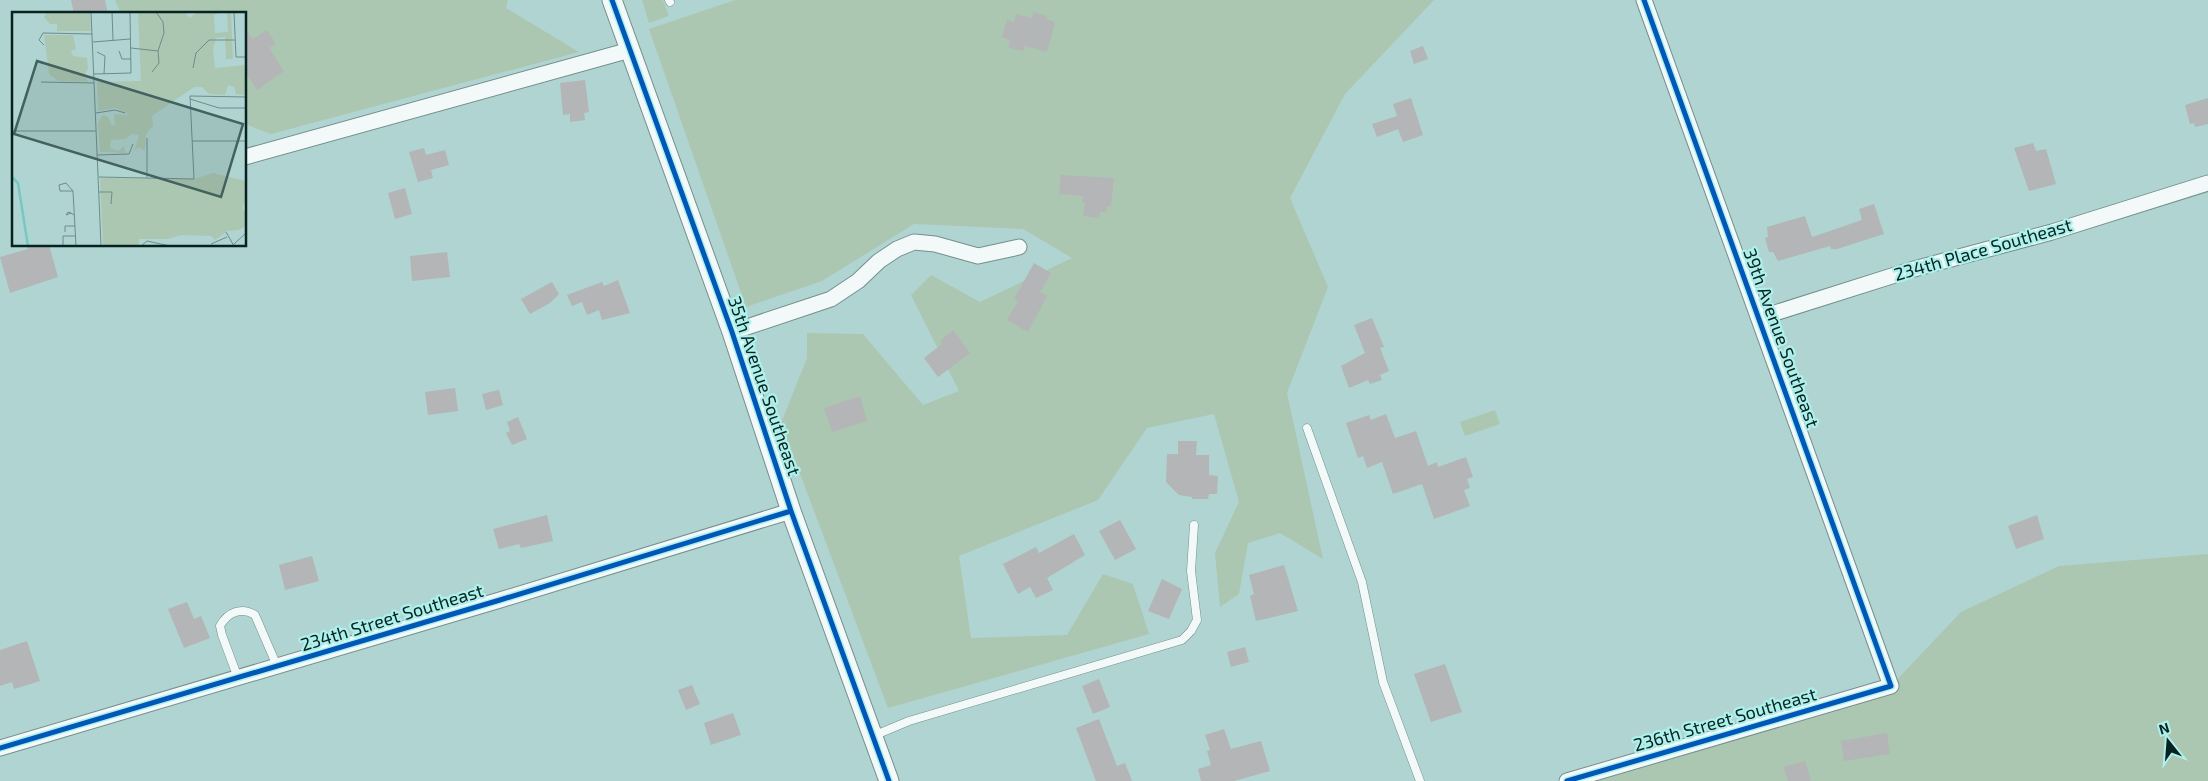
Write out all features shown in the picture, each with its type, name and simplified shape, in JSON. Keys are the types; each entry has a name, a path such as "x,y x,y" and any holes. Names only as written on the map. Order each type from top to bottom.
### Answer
{"street":[{"name":"35th Avenue Southeast","path":"612,0 732,332 791,511 889,781"},
{"name":"39th Avenue Southeast","path":"1644,0 1891,686"},
{"path":"246,157 630,50"},
{"name":"234th Place Southeast","path":"1758,318 1914,269 2052,232 2208,183"},
{"path":"732,332 832,299 858,281 879,261 897,248 914,242 935,244 978,256 1019,247"},
{"name":"234th Street Southeast","path":"0,748 791,511"},
{"name":"236th Street Southeast","path":"1567,781 1891,686"}],"lane":[{"path":"1307,428 1362,582 1383,682 1420,781"},
{"path":"873,736 909,721 1182,640 1191,632 1197,620 1191,571 1194,525"},
{"path":"238,678 220,626 228,615 239,611 250,612 255,615 276,666"}],"green space":[{"path":"115,0 508,0 506,8 579,52 271,134 246,124 246,12 120,12"},
{"path":"642,0 663,0 669,16 649,23"},
{"path":"735,0 1434,0 1345,94 1290,198 1328,287 1287,393 1323,559 1280,533 1248,543 1239,594 1220,607 1215,553 1239,502 1214,414 1147,428 1098,500 959,556 971,638 1067,635 1103,574 1133,584 1149,634 888,708 781,423 807,358 807,333 863,334 923,405 959,391 911,295 931,275 980,302 1072,258 1023,229 914,224 822,281 746,307 649,29"},
{"path":"1495,410 1500,424 1465,436 1460,422"},
{"path":"2208,554 2208,781 1567,781 1891,686 1961,612 2059,566"}],"building":[{"path":"71,0 105,0 108,12 74,12"},
{"path":"1033,12 1047,16 1046,19 1055,22 1047,52 1025,46 1023,51 1008,47 1010,40 1002,37 1007,20 1014,22 1016,14 1032,18"},
{"path":"246,29 253,39 267,30 276,44 269,48 284,71 257,90 246,74"},
{"path":"1423,46 1428,59 1414,64 1410,51"},
{"path":"585,80 589,112 584,113 585,120 570,122 570,114 563,115 560,83"},
{"path":"1411,98 1423,135 1403,142 1398,129 1377,137 1372,124 1397,116 1393,104"},
{"path":"2208,98 2208,124 2195,127 2194,123 2190,124 2185,105"},
{"path":"2033,143 2036,151 2046,149 2056,184 2029,191 2014,148"},
{"path":"424,148 426,155 445,150 449,165 431,170 433,178 418,182 409,152"},
{"path":"1061,175 1114,178 1111,206 1107,206 1106,212 1100,212 1099,218 1083,216 1085,203 1082,202 1083,196 1059,194"},
{"path":"405,188 412,214 395,219 388,193"},
{"path":"1874,204 1884,234 1837,249 1831,249 1830,246 1778,261 1773,252 1769,252 1765,238 1768,237 1767,227 1805,216 1812,237 1862,220 1859,209"},
{"path":"26,246 49,246 58,277 10,293 0,257 28,249"},
{"path":"447,252 450,277 412,281 410,256"},
{"path":"1034,263 1051,273 1040,292 1047,296 1028,332 1007,320 1018,301 1014,299"},
{"path":"618,280 630,313 602,320 599,310 587,315 582,302 572,306 567,295 602,282 604,286"},
{"path":"552,282 559,294 550,303 530,314 521,299"},
{"path":"1372,318 1384,347 1380,348 1389,371 1380,375 1382,380 1370,384 1368,380 1349,388 1341,366 1365,353 1354,325"},
{"path":"953,330 970,353 938,377 924,358 942,344 940,341"},
{"path":"455,388 458,411 428,415 425,392"},
{"path":"499,390 503,405 486,410 482,394"},
{"path":"860,396 867,421 832,432 824,408"},
{"path":"1386,414 1395,438 1416,431 1428,466 1437,462 1438,467 1466,457 1473,477 1467,479 1470,488 1464,490 1470,506 1434,519 1422,484 1393,494 1382,462 1367,468 1363,456 1358,458 1346,423 1369,415 1371,420"},
{"path":"518,417 527,439 512,445 506,433 510,431 507,422"},
{"path":"1178,441 1197,441 1196,455 1209,455 1209,475 1218,476 1217,494 1209,494 1208,499 1192,499 1192,497 1179,495 1166,482 1167,454 1178,454"},
{"path":"547,515 553,541 521,548 519,544 499,549 493,529"},
{"path":"2037,515 2044,539 2016,549 2008,526"},
{"path":"1120,520 1136,549 1115,560 1099,531"},
{"path":"1074,534 1085,555 1047,578 1053,590 1036,598 1030,587 1018,594 1003,564 1036,547 1039,553"},
{"path":"312,556 319,581 285,590 279,565"},
{"path":"1284,565 1298,611 1256,621 1250,596 1254,594 1249,575"},
{"path":"1162,579 1182,589 1169,619 1148,611"},
{"path":"187,602 194,619 201,616 210,638 184,648 168,609"},
{"path":"27,641 40,681 14,689 12,682 0,686 0,650"},
{"path":"1245,647 1249,662 1231,667 1227,652"},
{"path":"1445,664 1462,712 1431,722 1414,674"},
{"path":"1099,679 1110,707 1093,714 1082,686"},
{"path":"692,685 700,704 686,710 678,690"},
{"path":"733,713 741,735 711,745 704,723"},
{"path":"1099,719 1117,766 1125,763 1132,781 1096,781 1076,728"},
{"path":"1224,729 1231,749 1261,741 1270,771 1234,781 1201,781 1198,769 1211,765 1207,751 1210,750 1205,735"},
{"path":"1887,733 1890,754 1844,761 1841,741"},
{"path":"1805,761 1811,781 1788,781 1783,767"}],"cycle path":[{"path":"612,0 732,332 791,511 889,781"},
{"path":"1567,781 1891,686 1644,0"},
{"path":"0,748 500,600 791,511"}]}
